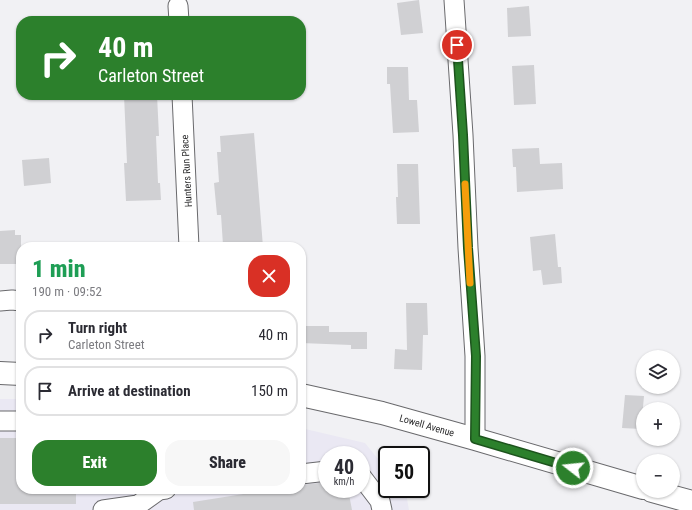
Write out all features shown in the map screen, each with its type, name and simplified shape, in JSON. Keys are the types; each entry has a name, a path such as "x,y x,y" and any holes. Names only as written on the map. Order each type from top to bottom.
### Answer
{"main road":[{"path":"0,373 16,374"},
{"name":"Lowell Avenue","path":"306,396 382,413 636,486"},
{"path":"669,498 684,504"}],"street":[{"path":"454,0 463,135 468,248 476,356 475,439"},
{"name":"Hunters Run Place","path":"182,100 189,242"},
{"path":"0,301 16,300"},
{"path":"0,421 16,421"},
{"path":"306,473 318,472"},
{"path":"370,487 380,500 382,510"},
{"path":"103,510 138,501 151,494"}],"shaded area":[{"path":"0,399 16,399 16,494 306,494 306,429 365,443 367,446 318,446 318,498 370,498 370,449 378,459 378,498 407,498 409,510 0,510"}],"building":[{"path":"419,0 423,33 401,35 397,3"},
{"path":"529,6 531,36 508,37 507,8"},
{"path":"534,65 536,104 514,105 512,66"},
{"path":"387,67 408,67 409,100 417,100 419,132 393,133 390,84 387,84"},
{"path":"124,100 157,100 159,136 156,136 158,183 160,183 161,200 126,201 124,163 127,163"},
{"path":"254,133 263,242 223,242 221,215 217,215 214,183 219,182 217,152 221,152 220,136"},
{"path":"539,148 540,164 562,163 563,189 517,192 516,167 513,167 512,149"},
{"path":"49,158 51,183 24,186 22,160"},
{"path":"397,164 418,164 420,224 397,224"},
{"path":"15,230 15,235 21,235 21,242 16,242 16,264 0,264 0,231"},
{"path":"555,234 558,267 561,267 562,283 543,285 541,270 533,271 530,237"},
{"path":"406,303 427,303 428,335 423,335 422,370 394,369 395,349 407,350"},
{"path":"306,326 329,326 329,332 367,332 367,349 351,349 351,345 306,343"},
{"path":"625,395 644,396 643,402 636,402 636,429 622,428"},
{"path":"0,438 16,438 16,494 76,494 76,504 0,504"},
{"path":"318,483 318,498 350,498 352,510 194,510 193,502 243,494 306,494 306,484"}],"slow traffic":[{"path":"465,184 470,283"}],"route":[{"path":"457,45 468,248 476,356 475,439 573,468"}]}
